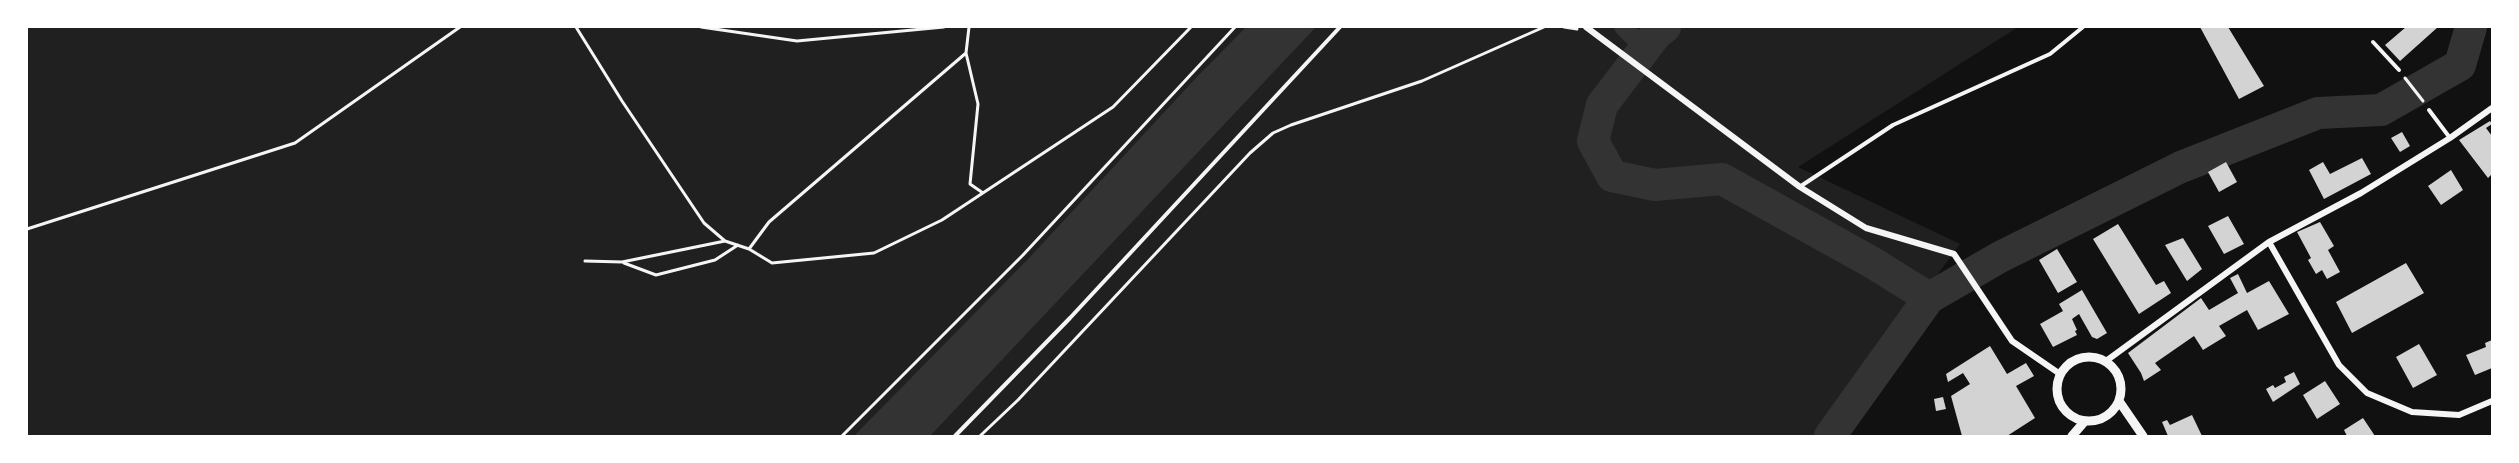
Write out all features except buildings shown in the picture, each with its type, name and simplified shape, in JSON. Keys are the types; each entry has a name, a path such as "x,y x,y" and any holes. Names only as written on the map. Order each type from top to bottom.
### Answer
{"street":[{"path":"1589,28 1640,69 1800,187 1866,228 1954,254 2012,341 2060,374"},
{"path":"2106,361 2269,242 2361,193 2450,138 2492,108"},
{"path":"2269,242 2339,364 2367,393 2412,412 2459,415 2492,401"},
{"path":"2072,436 2085,421 2105,417 2119,401 2121,383 2113,367 2096,357 2075,360 2060,374 2057,394 2061,404 2067,412 2085,421"},
{"path":"2119,401 2143,436"}],"lane":[{"path":"955,436 1070,318 1340,27"},
{"path":"1800,187 1893,125 2050,54 2083,27"},
{"path":"2373,42 2400,70"},
{"path":"2429,110 2450,138"}],"path":[{"path":"27,229 295,143 460,27"},
{"path":"576,27 622,101 704,223 725,242"},
{"path":"701,27 797,41 944,27"},
{"path":"969,27 966,53 978,104 970,184 983,193"},
{"path":"585,261 622,262 725,242 749,249 772,262 874,253 942,220 1113,107 1191,27"},
{"path":"842,436 1023,255 1235,27"},
{"path":"980,436 1018,400 1250,153 1273,134 1291,125 1422,81 1544,27"},
{"path":"749,249 769,222 966,53"},
{"path":"2400,70 2429,110"},
{"path":"622,262 656,275 715,260 738,245"}],"shaded area":[{"path":"27,27 2018,27 1798,167 1960,244 1819,436 27,436"},
{"path":"1246,27 1316,27 930,436 854,436 1030,257"}],"waterway":[{"path":"1623,27 1645,49"},
{"path":"1665,27 1656,34 1602,105 1593,141 1612,176 1655,185 1722,179 1873,263 1929,298 1830,436"},
{"path":"1929,298 2000,257 2181,167 2318,113 2381,110 2460,65 2471,27"}]}
